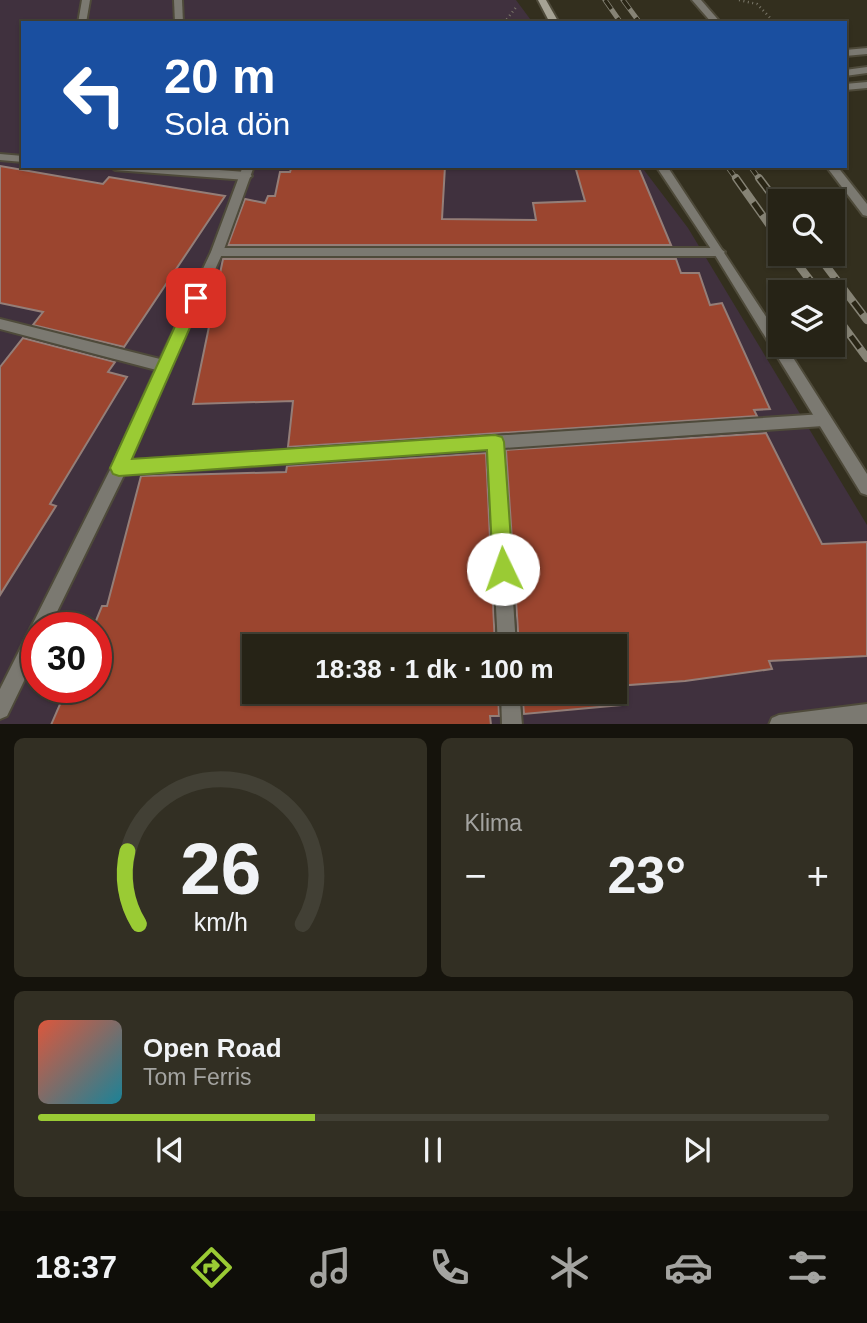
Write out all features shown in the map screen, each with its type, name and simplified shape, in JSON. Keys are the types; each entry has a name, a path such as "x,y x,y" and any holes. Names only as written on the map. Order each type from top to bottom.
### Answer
{"main road":[{"path":"542,0 554,21"}],"street":[{"path":"82,21 86,0"},
{"path":"178,0 179,21"},
{"path":"696,0 715,21"},
{"path":"847,53 867,51"},
{"path":"847,73 867,70"},
{"path":"847,87 867,85"},
{"path":"0,157 21,159"},
{"path":"48,612 119,468 217,252 248,171 168,168"},
{"path":"662,168 719,252 867,488"},
{"path":"833,168 865,207"},
{"path":"217,252 719,252"},
{"path":"0,324 164,366"},
{"path":"119,468 823,420"},
{"path":"495,442 506,634"},
{"path":"0,709 21,666"},
{"path":"511,704 512,724"},
{"path":"779,724 867,714"}],"path":[{"path":"506,21 522,0"},
{"path":"738,0 757,5 773,21"}],"shaded area":[{"path":"0,0 516,0 532,21 21,21 21,168 643,168 688,228 867,525 867,724 0,724"}],"building":[{"path":"0,166 103,184 109,177 225,196 124,347 33,325 43,312 0,303"},
{"path":"291,168 445,168 442,219 536,220 533,203 585,201 576,168 639,168 671,245 228,245 245,199 265,203 268,196 275,196 280,172 290,172"},
{"path":"223,259 676,259 681,273 699,273 710,305 722,303 770,409 754,410 757,416 288,447 293,401 193,404"},
{"path":"23,338 115,362 108,372 127,377 50,504 56,506 0,595 0,367"},
{"path":"766,433 822,544 867,542 867,656 769,661 772,669 685,681 627,685 627,634 518,634 506,450"},
{"path":"486,453 494,634 242,634 242,704 499,704 499,716 490,716 491,724 51,724 61,703 112,703 112,612 100,612 102,606 107,606 141,476 286,472 287,466"},
{"path":"523,704 621,705 524,714"}],"railway":[{"path":"605,0 620,21"},
{"path":"623,0 639,21"},
{"path":"728,168 737,180"},
{"path":"751,168 760,180"},
{"path":"736,178 768,223"},
{"path":"759,178 768,190"},
{"path":"799,266 810,280"},
{"path":"826,266 867,320"},
{"path":"845,328 867,358"}],"route":[{"path":"196,298 119,468 495,442 503,569"}]}
